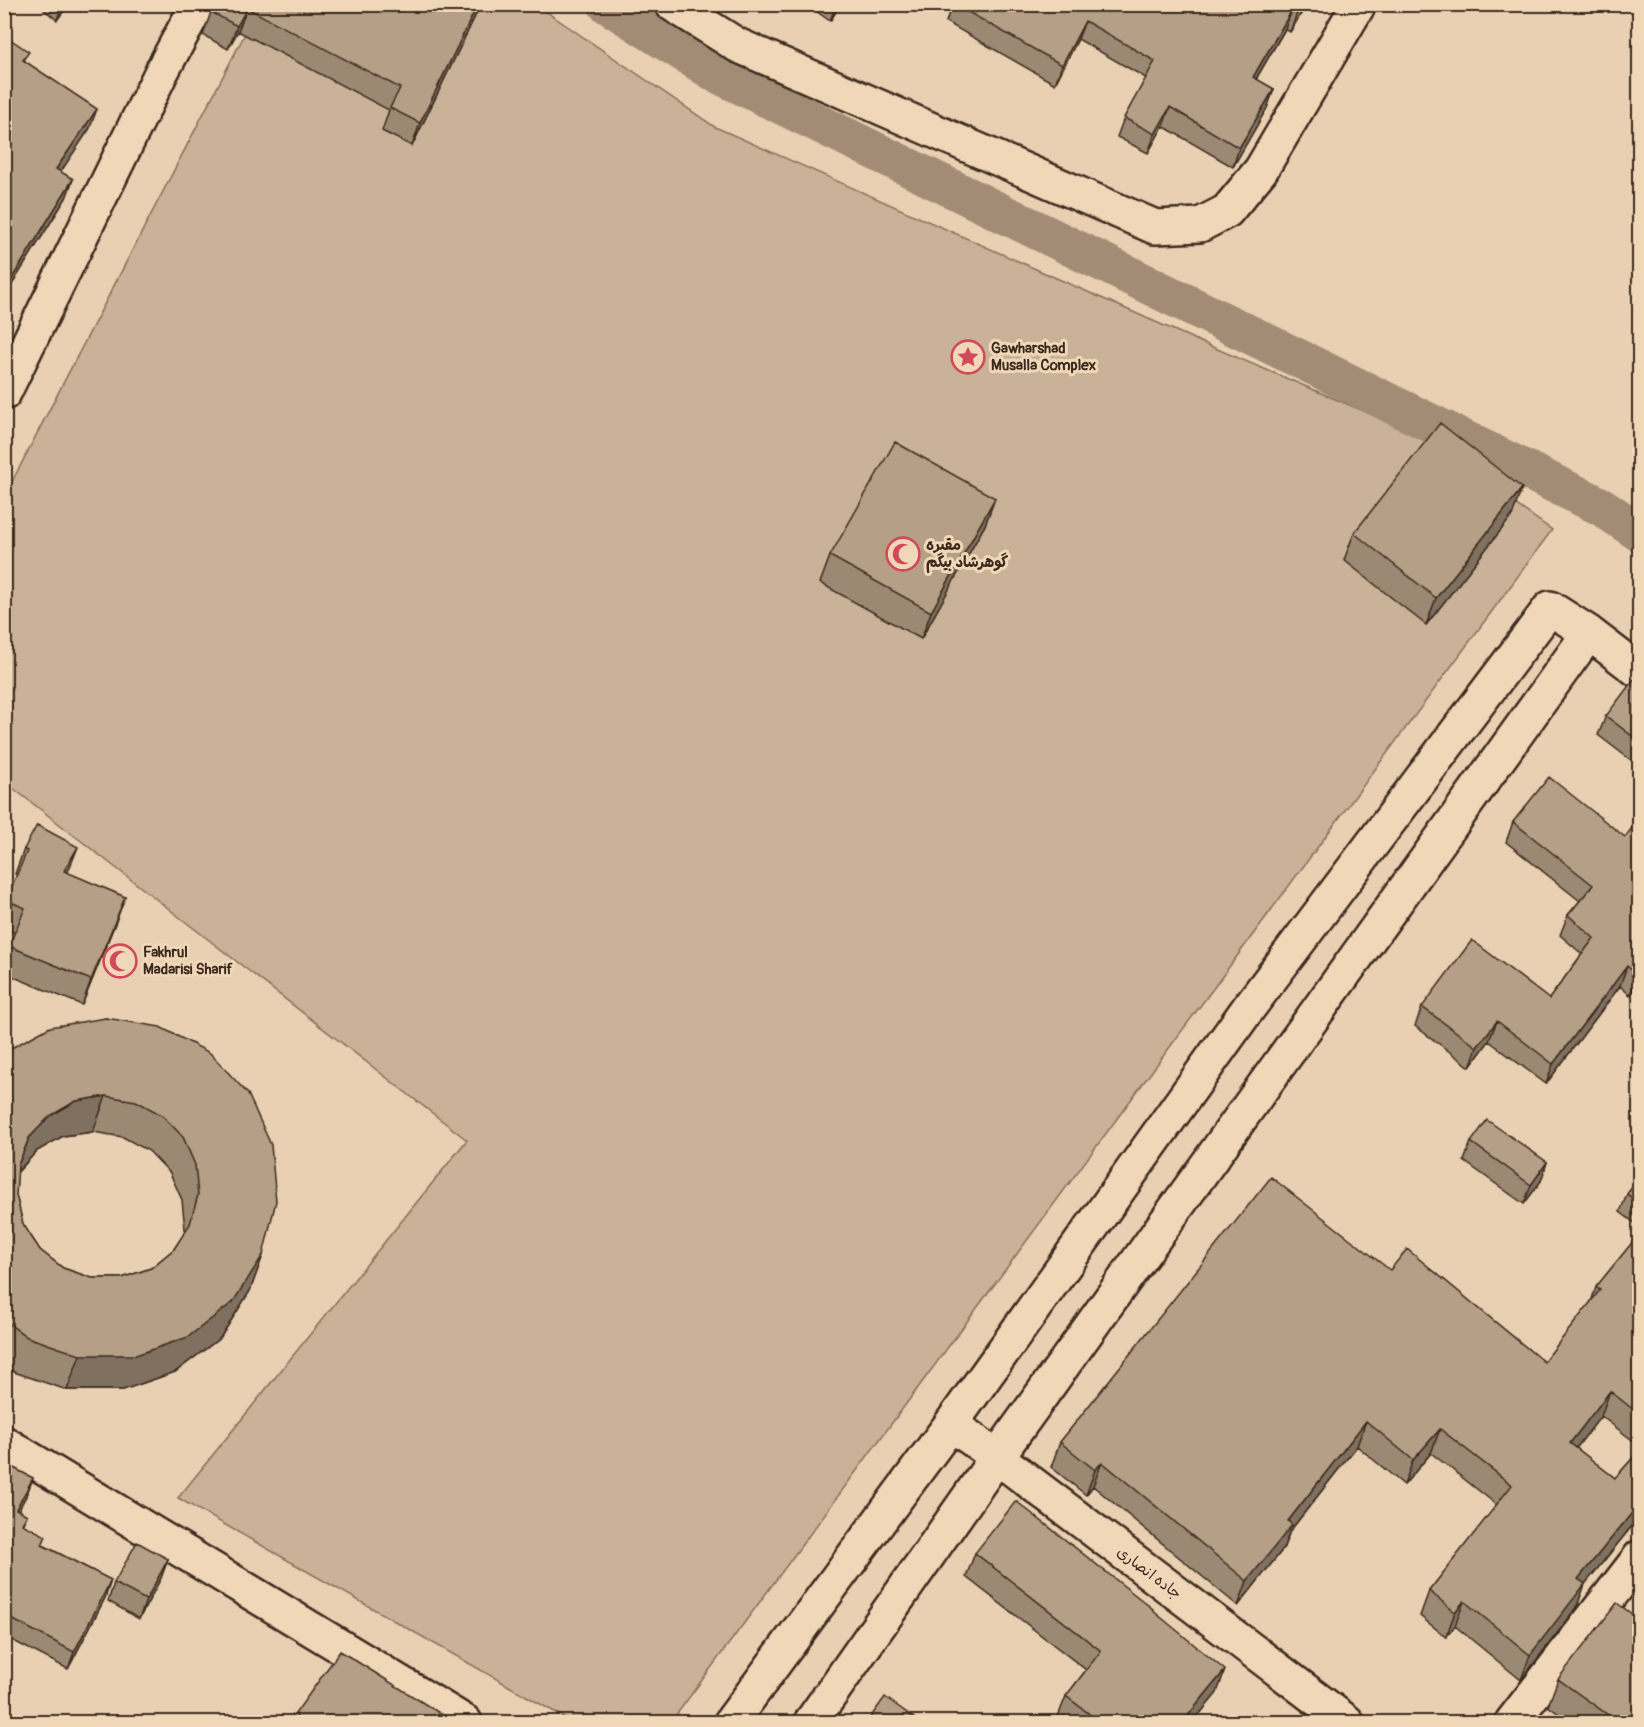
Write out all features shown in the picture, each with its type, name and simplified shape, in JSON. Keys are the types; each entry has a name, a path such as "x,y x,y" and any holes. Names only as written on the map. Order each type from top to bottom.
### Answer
{"street":[{"path":"4,393 162,71 198,4"},
{"path":"672,4 737,45 1155,227 1200,225 1227,211 1261,170 1359,4"},
{"path":"731,1722 951,1424 1247,1010 1550,608 1589,633 1640,672"},
{"path":"811,1722 997,1457 1589,633"},
{"name":"جاده انصاری","path":"951,1424 1347,1722"},
{"path":"4,1443 465,1722"},
{"path":"1512,1722 1640,1557"}],"shaded area":[{"path":"535,4 715,127 1203,343 1413,432 1552,530 671,1722 572,1722 178,1498 467,1140 5,782 4,497 260,5"}],"building":[{"path":"215,4 478,4 420,123 390,108 400,88 247,8 237,26 211,12"},
{"path":"954,4 1302,4 1297,13 1292,10 1253,77 1274,89 1239,148 1170,107 1155,134 1124,118 1155,61 1085,21 1062,65"},
{"path":"4,35 29,52 23,60 97,109 56,169 73,179 11,280 4,276 4,134 11,126 4,121"},
{"path":"1440,423 1522,488 1436,598 1354,533"},
{"name":"مقبره گوهرشاد بیگم","path":"895,442 995,498 931,612 830,556"},
{"path":"1634,679 1640,683 1640,742 1606,716"},
{"path":"1549,777 1625,837 1640,818 1640,972 1637,975 1627,966 1553,1064 1497,1021 1477,1047 1422,1007 1472,940 1549,999 1594,938 1568,915 1593,885 1513,822"},
{"path":"37,825 78,847 64,871 125,897 91,980 9,946 25,908 6,900 27,851 24,849"},
{"path":"106,1018 160,1027 210,1053 248,1094 271,1145 276,1201 263,1255 233,1302 188,1337 136,1355 80,1355 27,1337 4,1320 4,1052 50,1027","holes":["106,1096 136,1101 162,1115 183,1137 195,1165 198,1195 190,1224 174,1249 151,1268 122,1278 92,1278 63,1268 40,1250 23,1224 16,1195 18,1165 29,1138 50,1116 76,1101"]},
{"path":"1487,1120 1547,1162 1531,1185 1471,1142"},
{"path":"1271,1177 1390,1270 1407,1249 1544,1362 1600,1290 1596,1287 1640,1233 1640,1415 1610,1391 1570,1443 1615,1478 1640,1450 1640,1503 1578,1579 1585,1584 1530,1655 1464,1601 1455,1612 1429,1591 1512,1485 1440,1429 1413,1460 1366,1421 1288,1521 1292,1525 1247,1581 1102,1462 1095,1470 1060,1442"},
{"path":"1640,1177 1640,1203 1627,1194"},
{"path":"4,1463 33,1478 16,1509 27,1515 22,1524 46,1536 42,1545 111,1580 74,1652 4,1615"},
{"path":"1016,1501 1153,1609 1225,1670 1185,1719 1187,1722 1100,1722 1066,1696 1101,1651 975,1553"},
{"path":"137,1542 168,1559 146,1600 114,1583"},
{"path":"1617,1603 1640,1620 1640,1719 1637,1722 1618,1722 1558,1679"},
{"path":"340,1651 454,1722 291,1722"},
{"path":"885,1697 914,1718 911,1722 867,1722"}],"waterway":[{"path":"607,4 716,73 1602,507 1640,533"}],"place":[{"name":"Gawharshad Musalla Complex","path":"968,357"},
{"name":"مقبره گوهرشاد بیگم","path":"903,554"},
{"name":"Fakhrul Madarisi Sharif","path":"120,961"}]}
